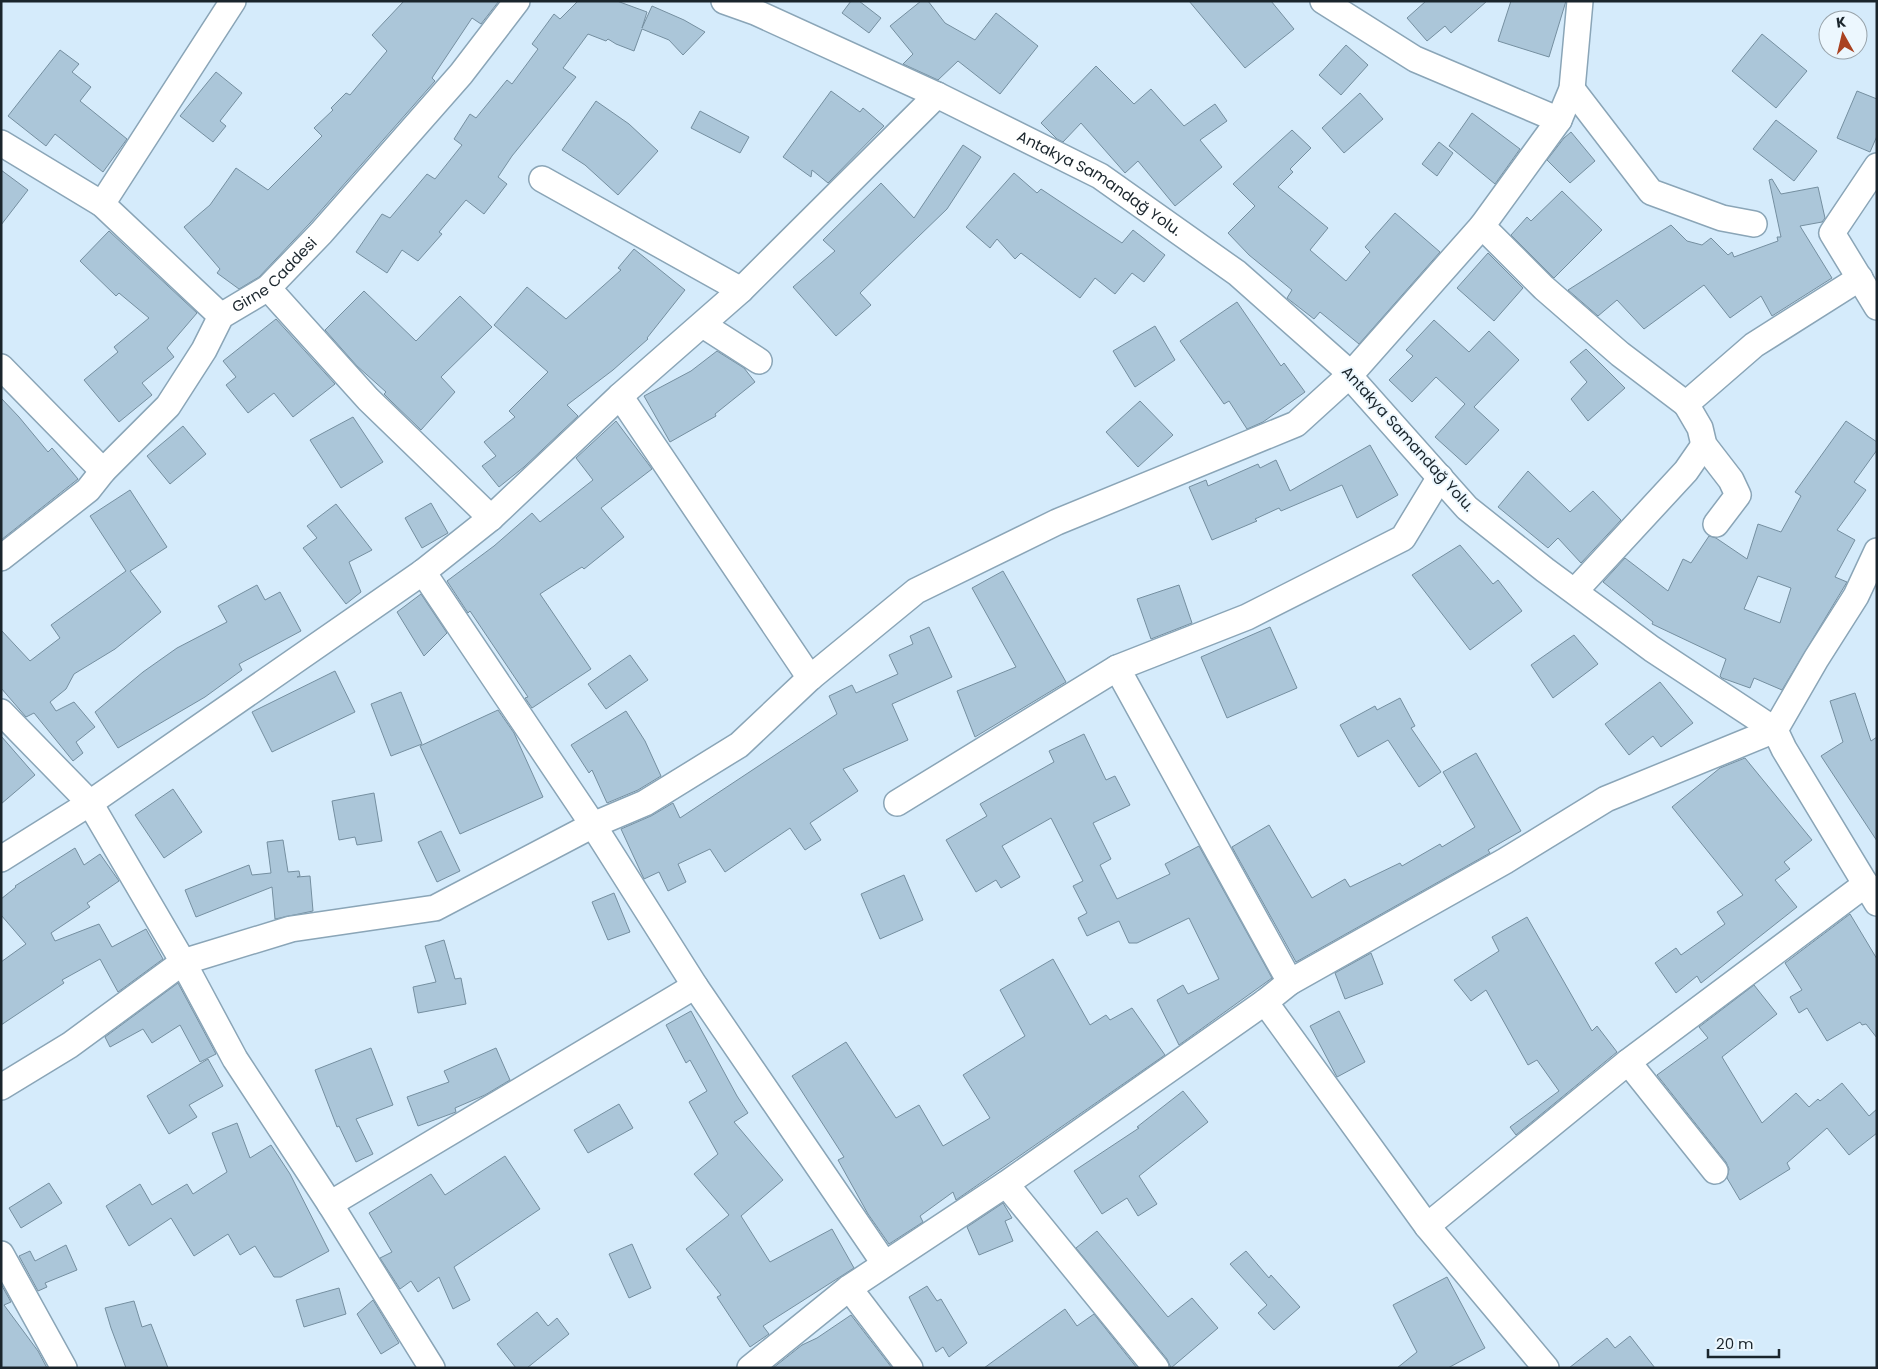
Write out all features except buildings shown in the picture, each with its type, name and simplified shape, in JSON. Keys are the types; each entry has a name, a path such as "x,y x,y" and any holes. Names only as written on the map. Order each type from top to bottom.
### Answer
{"street":[{"name":"Girne Caddesi","path":"1,558 88,490 102,471 168,406 204,350 221,316 268,288 322,234 462,74 517,1"},
{"name":"Antakya Samandağ Yolu.","path":"724,1 762,7 1100,176 1237,273 1351,374 1353,380 1467,508 1652,649 1775,730"},
{"path":"1323,1 1415,59 1559,120"},
{"path":"1,1087 70,1045 183,962 291,929 435,908 593,825 645,803 739,745 810,678 916,591 1057,522 1296,424 1351,374 1482,226 1559,120 1572,89 1580,1"},
{"path":"102,204 223,4"},
{"path":"1572,89 1651,192 1722,218 1754,224"},
{"path":"1,859 90,803 423,572 491,518 620,396 704,325 741,290 937,95"},
{"path":"1,143 102,204 221,316"},
{"path":"1877,166 1832,233 1877,306"},
{"path":"542,179 741,290"},
{"path":"1482,226 1558,300 1620,354 1686,404 1700,428 1704,445 1731,480 1738,495 1716,524"},
{"path":"1686,404 1754,345 1860,278"},
{"path":"268,288 368,399 491,518"},
{"path":"704,325 759,361"},
{"path":"1,367 102,471"},
{"path":"620,396 810,678"},
{"path":"1575,591 1686,471 1704,445"},
{"path":"897,804 1117,668 1247,617 1403,538 1440,477"},
{"path":"750,1368 849,1288 884,1263 1006,1184 1290,982 1505,861 1606,799 1775,730 1816,659 1856,596 1877,551"},
{"path":"423,572 593,825 695,986 884,1263"},
{"path":"1117,668 1290,982"},
{"path":"1,712 90,803 183,962 236,1059 330,1204 432,1368"},
{"path":"1428,1226 1628,1062 1871,894 1784,750 1775,730"},
{"path":"330,1204 695,986"},
{"path":"1264,1002 1428,1226 1546,1368"},
{"path":"1628,1062 1715,1171"},
{"path":"1006,1184 1156,1368"},
{"path":"1,1254 64,1368"},
{"path":"849,1288 910,1368"}]}
